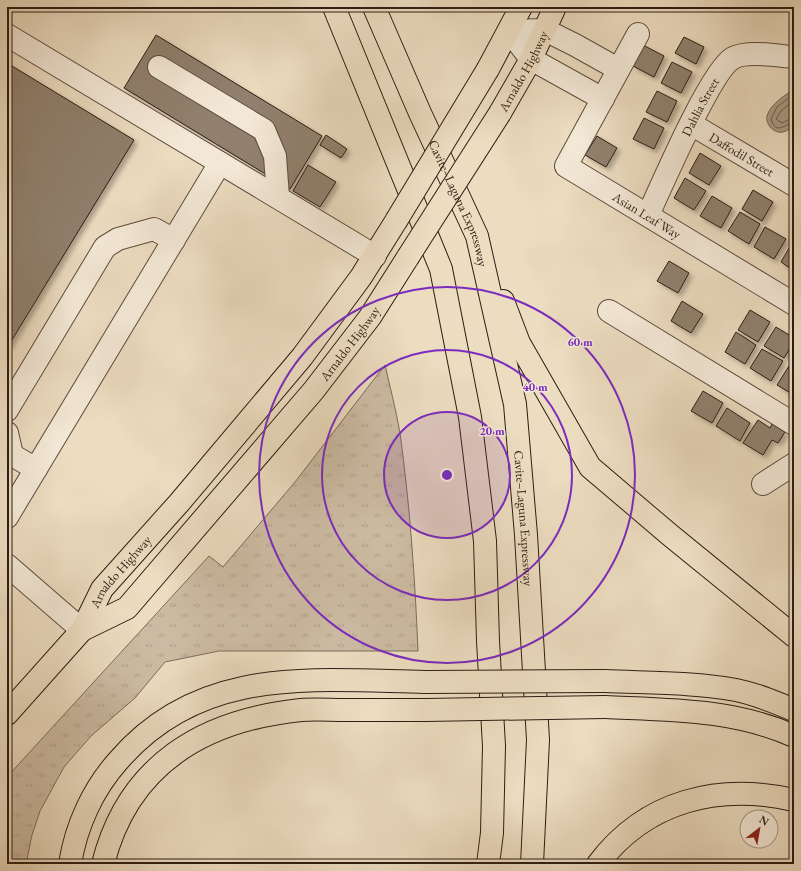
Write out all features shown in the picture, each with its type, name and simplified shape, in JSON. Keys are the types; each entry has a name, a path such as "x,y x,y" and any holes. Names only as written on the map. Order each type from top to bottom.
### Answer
{"main road":[{"path":"334,7 441,269 470,417 486,541 488,641 494,746 492,833 488,864"},
{"name":"Cavite–Laguna Expressway","path":"374,7 420,113 477,236 515,404 526,535 538,740 532,864"},
{"name":"Arnaldo Highway","path":"10,704 82,630 102,589 179,503 297,363 334,316 375,256 488,69 510,31 521,7"},
{"name":"Arnaldo Highway","path":"82,630 127,608 314,390 370,317 500,112 531,59 555,7"},
{"path":"477,236 519,343 590,467 670,535 794,636"},
{"path":"70,864 77,834 86,812 110,770 127,750 165,718 186,706 230,690 282,682 313,680 425,682 604,681 675,684 736,690 769,699 794,710"},
{"path":"103,864 115,828 138,790 152,773 169,758 205,734 251,719 303,710 426,710 605,707 715,714 739,717 770,725 794,736"},
{"path":"598,864 615,844 640,824 673,806 705,796 737,793 758,794 794,800"},
{"path":"484,864 492,833"}],"street":[{"path":"510,31 545,30 618,69"},
{"path":"510,31 531,59 603,99"},
{"name":"Asian Leaf Way","path":"638,34 566,166 794,304"},
{"path":"7,35 375,256"},
{"name":"Dahlia Street","path":"648,215 691,124 722,68 733,58 748,54 794,57"},
{"path":"159,67 264,130 271,143 275,156 278,197"},
{"name":"Daffodil Street","path":"691,124 794,185"},
{"path":"7,517 220,163"},
{"path":"7,410 105,247 118,238 154,229 174,240"},
{"path":"609,311 794,424"},
{"path":"7,432 12,455 36,469"},
{"path":"763,484 794,464"},
{"path":"7,564 82,630"}],"green space":[{"path":"385,365 400,433 404,460 412,542 418,651 219,651 165,662 135,698 91,736 64,767 40,811 32,835 26,864 7,864 7,777 209,556 223,567 295,482"}],"water":[{"path":"794,90 794,126 785,132 777,132 769,126 767,116 771,108 778,101"}],"building":[{"path":"156,35 322,136 290,189 124,88"},
{"path":"684,37 704,47 696,64 675,53"},
{"path":"643,45 664,56 654,77 633,66"},
{"path":"672,62 692,72 681,93 661,83"},
{"path":"7,63 134,140 7,348"},
{"path":"657,91 677,101 667,122 646,112"},
{"path":"644,118 664,128 654,149 633,139"},
{"path":"326,135 347,149 341,158 320,145"},
{"path":"597,136 617,148 606,167 585,155"},
{"path":"700,153 721,166 709,185 689,173"},
{"path":"308,165 336,182 320,207 293,191"},
{"path":"685,178 706,191 694,210 674,198"},
{"path":"753,190 773,202 762,221 742,209"},
{"path":"712,196 732,208 721,228 700,216"},
{"path":"740,212 760,224 749,244 728,231"},
{"path":"765,227 786,239 774,259 754,247"},
{"path":"792,243 794,244 794,271 781,262"},
{"path":"669,261 689,273 678,293 657,281"},
{"path":"682,301 703,314 691,333 671,321"},
{"path":"750,310 770,322 758,342 738,330"},
{"path":"776,327 794,338 794,342 784,358 764,346"},
{"path":"736,332 756,345 745,364 725,352"},
{"path":"762,349 783,361 771,381 750,368"},
{"path":"789,366 794,369 794,395 777,385"},
{"path":"703,391 723,403 712,423 691,411"},
{"path":"727,408 750,423 740,441 716,426"},
{"path":"758,420 770,428 772,424 785,432 778,443 772,440 763,455 743,443"}]}
